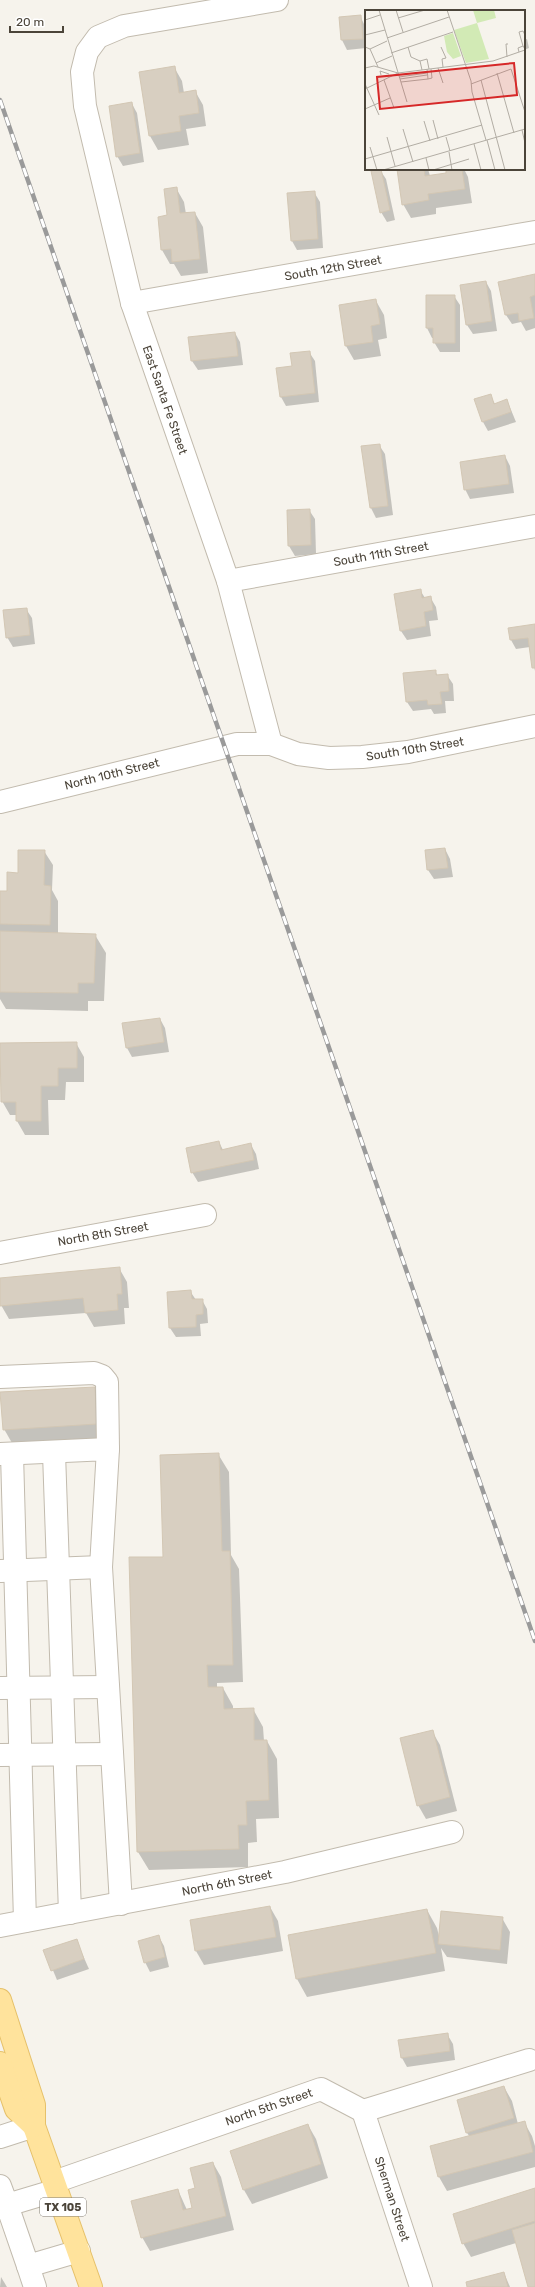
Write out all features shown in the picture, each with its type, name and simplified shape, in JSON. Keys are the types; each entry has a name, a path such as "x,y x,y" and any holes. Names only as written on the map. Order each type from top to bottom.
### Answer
{"main road":[{"name":"TX 105","path":"0,2000 34,2105 34,2126 91,2287"},
{"path":"0,2063 16,2109 34,2126"}],"street":[{"name":"East Santa Fe Street","path":"271,744 228,581 132,303 85,106 82,72 87,52 98,37 124,26 278,0"},
{"name":"South 12th Street","path":"132,303 535,232"},
{"name":"South 11th Street","path":"228,581 535,526"},
{"name":"South 10th Street","path":"223,746 271,744 298,754 329,758 362,757 408,752 535,726"},
{"name":"North 10th Street","path":"0,802 223,746"},
{"name":"North 8th Street","path":"0,1253 206,1215"},
{"path":"0,1377 94,1373 102,1376 107,1382 108,1449 101,1567 121,1904"},
{"path":"25,1921 10,1755 6,1454 54,1453 108,1449"},
{"path":"54,1453 70,1913"},
{"path":"8,1571 101,1567"},
{"path":"9,1687 108,1686"},
{"path":"10,1755 112,1754"},
{"name":"North 6th Street","path":"0,1926 284,1872 452,1832"},
{"path":"363,2111 529,2060"},
{"name":"North 5th Street","path":"2,2200 55,2186 322,2089 363,2111"},
{"name":"Sherman Street","path":"363,2111 421,2287"},
{"path":"0,2138 34,2126"},
{"path":"2,2200 28,2266 34,2287"},
{"path":"28,2266 78,2251"}],"building":[{"path":"361,15 363,39 341,40 339,17"},
{"path":"175,66 179,93 196,90 199,113 179,116 181,131 149,136 139,72"},
{"path":"132,102 140,153 116,157 109,106"},
{"path":"381,170 390,210 380,213 371,171"},
{"path":"397,170 424,170 425,176 446,173 446,170 462,170 465,189 428,194 429,200 402,205"},
{"path":"177,187 180,213 195,212 200,259 172,262 171,249 161,250 158,217 167,215 164,189"},
{"path":"315,191 318,239 291,241 287,193"},
{"path":"535,274 535,295 530,297 534,318 519,321 518,313 505,315 498,282"},
{"path":"486,281 492,321 466,325 460,285"},
{"path":"426,295 455,295 455,343 433,343 433,328 426,328"},
{"path":"376,299 380,324 371,326 373,342 345,346 339,305"},
{"path":"235,332 238,356 191,361 188,337"},
{"path":"310,351 315,393 280,397 276,368 292,366 290,353"},
{"path":"491,394 494,404 507,399 511,412 482,422 474,399"},
{"path":"380,444 388,506 370,508 361,446"},
{"path":"505,455 509,484 464,490 460,462"},
{"path":"310,509 311,545 288,546 287,510"},
{"path":"421,589 422,598 431,596 433,610 424,612 426,626 400,631 394,594"},
{"path":"27,608 30,635 6,638 3,610"},
{"path":"535,624 535,668 532,668 528,638 510,640 508,628"},
{"path":"436,670 436,675 448,674 449,691 440,692 442,704 428,705 427,700 406,702 403,673"},
{"path":"445,848 448,868 427,870 425,850"},
{"path":"18,850 45,850 44,885 51,886 50,925 0,924 0,891 7,891 7,872 18,873"},
{"path":"0,931 96,934 94,983 78,983 78,993 0,992"},
{"path":"160,1018 164,1042 126,1048 122,1023"},
{"path":"77,1042 77,1068 58,1068 58,1086 41,1086 41,1121 16,1121 16,1102 1,1102 0,1043"},
{"path":"219,1141 221,1150 251,1143 254,1160 191,1173 186,1148"},
{"path":"120,1267 122,1294 117,1294 118,1310 85,1313 83,1298 0,1306 0,1278"},
{"path":"191,1290 192,1299 203,1299 203,1314 196,1315 196,1327 169,1328 167,1292"},
{"path":"95,1387 97,1424 3,1430 0,1392"},
{"path":"219,1453 222,1551 230,1551 233,1665 207,1665 208,1687 223,1687 224,1709 254,1708 254,1740 267,1740 269,1800 246,1801 247,1825 238,1825 239,1849 137,1852 129,1557 163,1557 160,1455"},
{"path":"433,1730 450,1797 417,1806 400,1738"},
{"path":"270,1906 276,1937 195,1951 190,1920"},
{"path":"427,1909 436,1953 296,1979 288,1935"},
{"path":"441,1911 503,1917 500,1950 438,1944"},
{"path":"159,1935 165,1957 144,1963 138,1941"},
{"path":"77,1939 84,1959 51,1971 43,1950"},
{"path":"448,2033 450,2051 401,2058 398,2040"},
{"path":"504,2086 514,2118 466,2133 457,2100"},
{"path":"525,2121 533,2152 438,2177 430,2146"},
{"path":"308,2124 321,2164 243,2190 230,2151"},
{"path":"213,2162 226,2216 141,2238 131,2201 178,2189 183,2210 192,2208 188,2190 195,2188 190,2168"},
{"path":"535,2188 535,2221 462,2244 453,2214"},
{"path":"535,2223 535,2287 528,2287 512,2230"},
{"path":"504,2272 508,2287 467,2287 466,2282"}],"railway":[{"path":"0,100 535,1641"}]}
